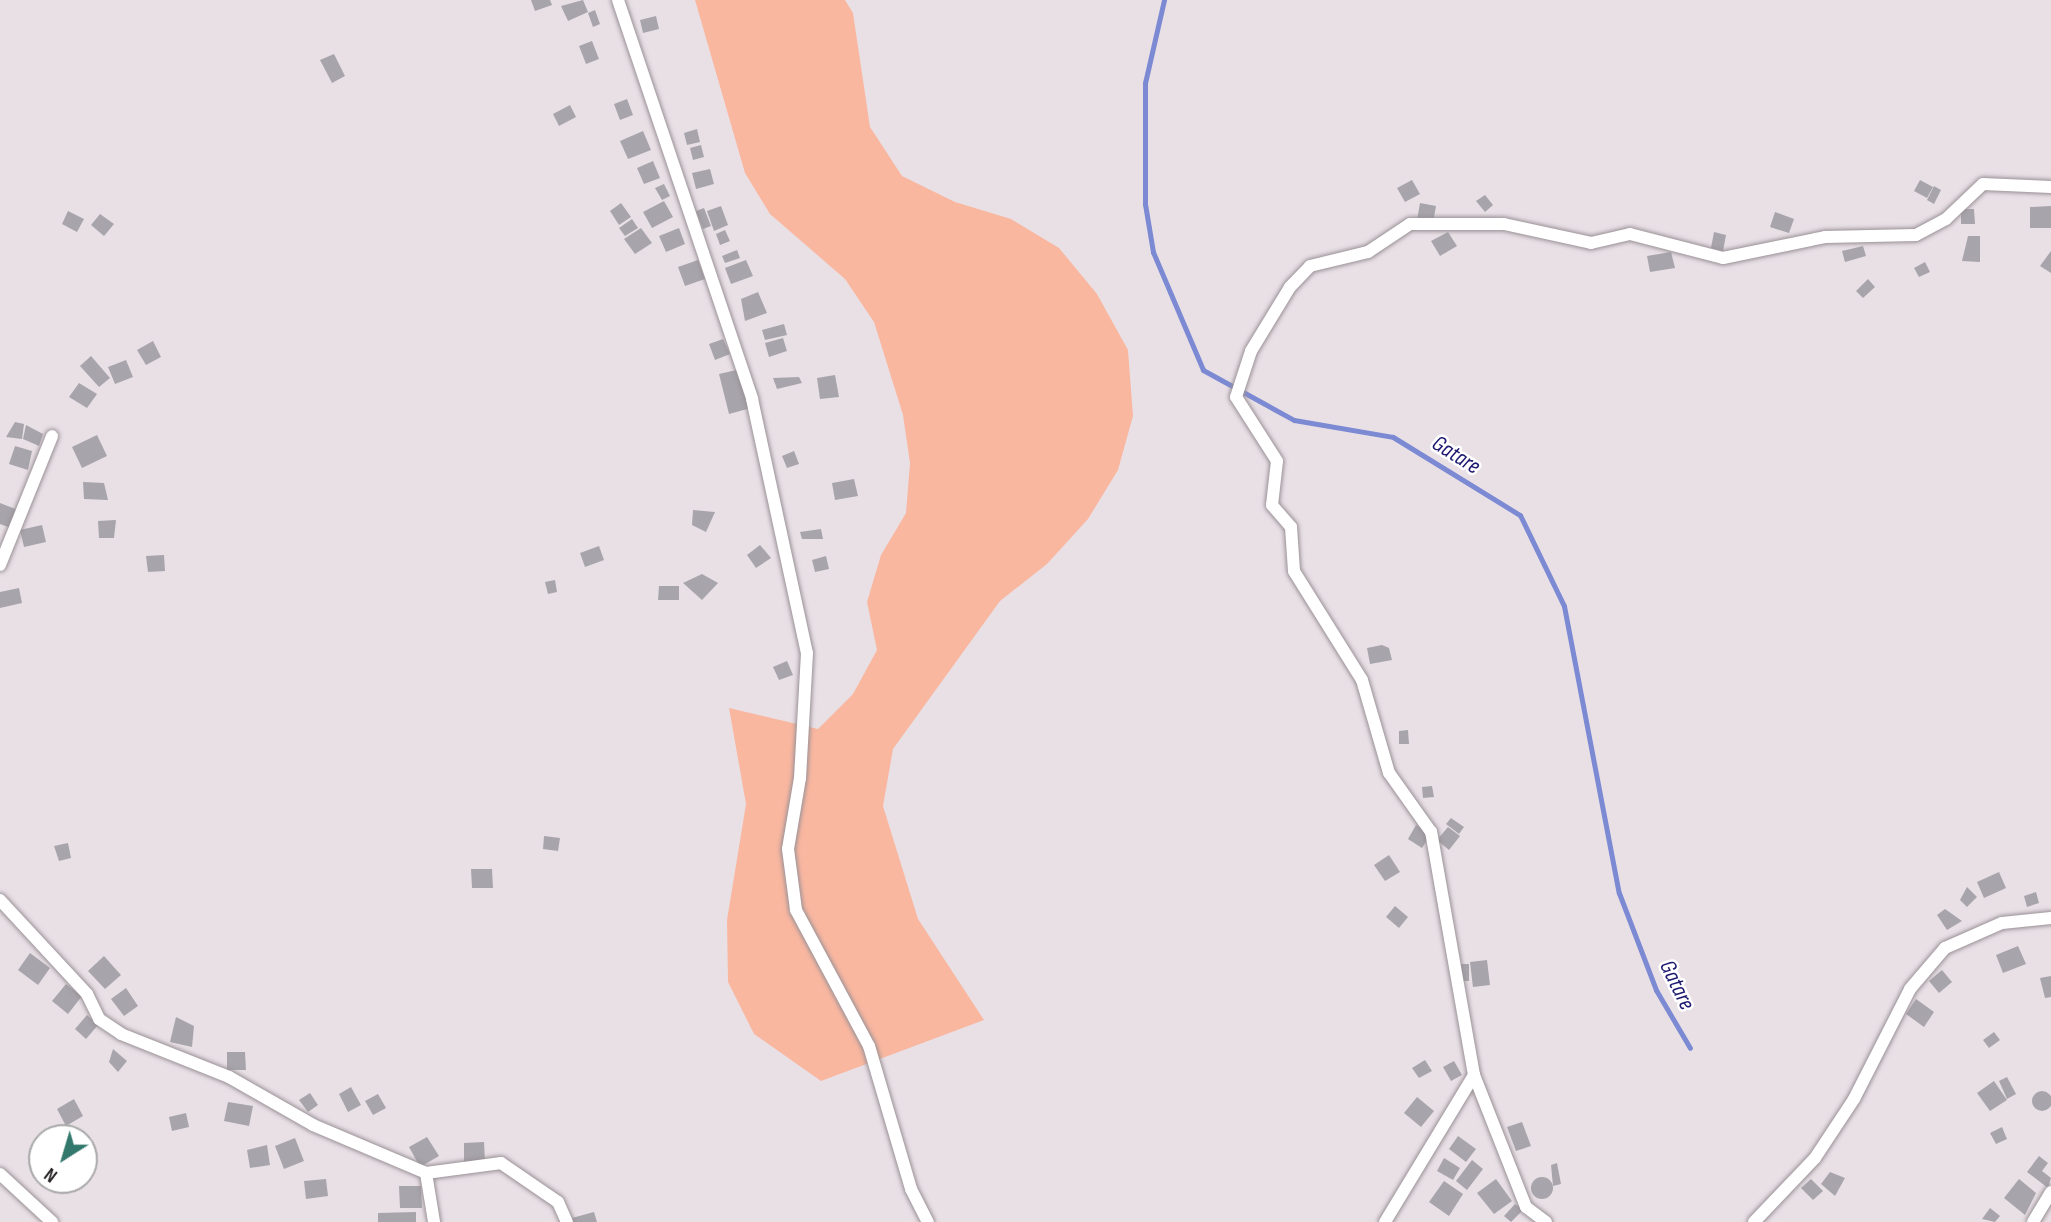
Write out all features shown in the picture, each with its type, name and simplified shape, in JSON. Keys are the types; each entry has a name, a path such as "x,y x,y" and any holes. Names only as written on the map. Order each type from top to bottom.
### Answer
{"street":[{"path":"618,0 752,399 807,653 800,778 788,849 796,909 869,1046 911,1189 928,1222"},
{"path":"1546,1222 1526,1207 1474,1075 1431,832 1389,773 1362,680 1294,571 1291,527 1272,505 1277,461 1236,397 1251,351 1290,287 1310,266 1368,252 1410,224 1504,224 1591,243 1630,234 1723,258 1825,237 1916,235 1946,219 1983,184 2051,187"},
{"path":"0,565 52,436"},
{"path":"0,900 87,994 99,1019 121,1034 229,1077 313,1125 426,1173 501,1163 558,1202 566,1222"},
{"path":"1754,1222 1815,1158 1854,1099 1910,989 1945,948 2002,923 2051,918"},
{"path":"1385,1222 1474,1075"},
{"path":"426,1173 434,1222"},
{"path":"0,1174 52,1222"},
{"path":"2033,1222 2051,1192"}],"shaded area":[{"path":"695,0 845,0 853,13 870,127 902,176 955,202 1011,219 1059,248 1097,294 1128,350 1133,416 1118,470 1088,519 1047,564 1000,601 893,749 883,806 918,919 984,1020 821,1081 754,1034 728,982 727,920 746,804 729,708 818,729 853,694 877,650 867,602 881,555 906,513 910,463 903,415 874,322 845,279 770,214 745,173"}],"building":[{"path":"531,0 550,0 552,5 535,11"},
{"path":"583,0 588,12 568,21 561,6"},
{"path":"595,10 600,24 593,27 588,13"},
{"path":"656,16 659,29 643,33 640,20"},
{"path":"592,41 599,59 586,64 579,46"},
{"path":"334,54 345,76 332,83 320,60"},
{"path":"627,99 633,115 620,120 614,104"},
{"path":"570,105 576,117 559,126 553,114"},
{"path":"697,129 700,142 687,145 684,133"},
{"path":"643,131 651,150 628,159 620,141"},
{"path":"701,145 704,157 693,160 690,148"},
{"path":"653,161 660,178 644,184 637,168"},
{"path":"710,169 714,184 696,189 692,173"},
{"path":"1412,180 1420,194 1405,202 1397,188"},
{"path":"1920,180 1933,187 1927,198 1914,191"},
{"path":"664,184 670,196 662,200 655,188"},
{"path":"1934,186 1941,190 1934,204 1927,200"},
{"path":"1485,195 1493,205 1485,212 1476,201"},
{"path":"664,201 673,217 652,228 643,212"},
{"path":"621,203 631,217 619,225 610,211"},
{"path":"1420,203 1436,206 1433,223 1417,220"},
{"path":"721,206 728,225 714,231 707,211"},
{"path":"2051,206 2051,228 2030,228 2030,207"},
{"path":"704,208 711,226 703,229 696,211"},
{"path":"1961,209 1974,209 1975,224 1961,224"},
{"path":"68,211 84,219 77,232 62,224"},
{"path":"1775,212 1794,219 1789,233 1770,227"},
{"path":"100,214 114,224 104,236 91,225"},
{"path":"632,219 638,228 625,236 619,228"},
{"path":"641,228 652,243 635,254 624,239"},
{"path":"679,228 685,244 666,252 659,236"},
{"path":"725,230 730,241 720,245 716,234"},
{"path":"1448,232 1457,246 1440,256 1431,241"},
{"path":"1714,232 1726,235 1723,251 1711,248"},
{"path":"1968,236 1980,236 1980,262 1962,261"},
{"path":"1863,246 1866,256 1845,262 1842,251"},
{"path":"737,250 740,258 725,263 722,256"},
{"path":"2051,251 2051,273 2040,266"},
{"path":"1671,252 1675,268 1650,272 1647,256"},
{"path":"698,260 705,279 685,286 678,267"},
{"path":"746,260 753,276 731,284 725,268"},
{"path":"1925,262 1930,272 1919,277 1914,268"},
{"path":"1868,279 1875,287 1863,298 1856,291"},
{"path":"758,292 767,313 745,321 741,299"},
{"path":"784,324 787,335 765,340 762,330"},
{"path":"783,338 787,351 769,357 765,343"},
{"path":"723,339 730,354 715,360 709,344"},
{"path":"153,341 161,357 146,365 137,350"},
{"path":"91,356 110,378 99,387 80,366"},
{"path":"126,360 133,377 115,384 108,367"},
{"path":"741,369 751,408 729,414 719,374"},
{"path":"835,375 839,397 820,399 817,378"},
{"path":"799,377 802,383 777,389 773,378"},
{"path":"79,383 97,394 87,408 69,397"},
{"path":"15,422 24,424 22,439 6,437"},
{"path":"26,425 43,434 39,446 23,439"},
{"path":"97,435 107,456 82,468 72,447"},
{"path":"15,446 32,451 28,470 9,464"},
{"path":"794,451 799,464 787,468 782,456"},
{"path":"854,479 858,496 835,500 832,483"},
{"path":"83,482 104,483 108,500 84,499"},
{"path":"0,503 18,510 11,528 0,524"},
{"path":"693,510 715,512 706,532 692,525"},
{"path":"116,520 114,538 99,538 98,521"},
{"path":"42,525 46,542 24,547 20,530"},
{"path":"821,529 823,539 802,539 800,532"},
{"path":"760,545 771,558 756,568 747,555"},
{"path":"599,546 604,560 585,567 580,553"},
{"path":"164,555 165,571 148,572 146,556"},
{"path":"826,556 829,569 815,572 812,560"},
{"path":"702,574 718,583 702,600 683,583"},
{"path":"555,580 557,592 548,594 545,582"},
{"path":"659,586 679,586 679,600 658,600"},
{"path":"19,588 22,603 0,608 0,592"},
{"path":"1382,645 1389,648 1392,660 1370,664 1367,648"},
{"path":"787,661 793,675 779,680 773,667"},
{"path":"1408,730 1409,744 1399,744 1399,731"},
{"path":"1432,786 1434,797 1423,798 1422,787"},
{"path":"1451,818 1464,827 1459,834 1446,824"},
{"path":"1416,825 1431,834 1422,848 1408,839"},
{"path":"1448,827 1460,836 1449,850 1437,840"},
{"path":"544,836 560,838 558,851 543,849"},
{"path":"68,843 71,858 59,861 54,846"},
{"path":"1389,855 1400,872 1385,881 1374,865"},
{"path":"471,869 492,869 493,888 472,888"},
{"path":"1999,872 2006,888 1984,898 1977,882"},
{"path":"1967,887 1977,897 1967,907 1960,900"},
{"path":"2036,892 2039,903 2027,907 2024,896"},
{"path":"1395,906 1408,917 1399,928 1386,917"},
{"path":"1945,909 1962,921 1947,930 1937,915"},
{"path":"2018,946 2026,964 2003,973 1996,955"},
{"path":"30,953 50,968 38,985 18,970"},
{"path":"104,956 121,975 105,989 88,971"},
{"path":"1487,960 1490,985 1473,987 1470,962"},
{"path":"1457,964 1469,964 1469,981 1457,981"},
{"path":"1942,970 1952,982 1939,993 1929,981"},
{"path":"2051,976 2051,997 2045,998 2040,978"},
{"path":"66,984 82,996 68,1014 52,1001"},
{"path":"126,988 138,1006 124,1016 111,999"},
{"path":"1916,999 1934,1012 1924,1027 1906,1014"},
{"path":"87,1015 98,1025 86,1039 75,1029"},
{"path":"176,1017 194,1026 192,1047 170,1042"},
{"path":"1994,1032 2000,1040 1989,1048 1983,1040"},
{"path":"113,1049 127,1061 118,1072 109,1062"},
{"path":"227,1052 245,1052 246,1070 227,1070"},
{"path":"1425,1060 1432,1071 1419,1078 1412,1068"},
{"path":"1454,1061 1462,1075 1451,1081 1443,1067"},
{"path":"2007,1077 2016,1094 2007,1099 1999,1081"},
{"path":"1994,1081 2007,1100 1990,1111 1977,1093"},
{"path":"351,1087 361,1105 348,1112 339,1094"},
{"path":"2038,1091 2046,1091 2052,1101 2046,1111 2038,1111 2032,1105 2032,1097"},
{"path":"310,1093 318,1105 308,1112 299,1100"},
{"path":"378,1094 386,1108 373,1115 365,1101"},
{"path":"1417,1097 1434,1111 1421,1127 1404,1113"},
{"path":"74,1099 83,1116 65,1124 57,1109"},
{"path":"228,1102 253,1106 249,1126 224,1121"},
{"path":"186,1113 189,1127 172,1131 169,1117"},
{"path":"1522,1122 1531,1146 1516,1151 1507,1127"},
{"path":"2002,1127 2007,1139 1996,1144 1990,1133"},
{"path":"1458,1136 1476,1149 1466,1162 1449,1149"},
{"path":"427,1137 439,1156 420,1167 409,1147"},
{"path":"295,1138 304,1161 284,1169 275,1146"},
{"path":"484,1142 485,1161 464,1162 464,1143"},
{"path":"267,1145 270,1165 250,1168 247,1150"},
{"path":"2039,1156 2048,1163 2042,1171 2051,1178 2048,1188 2027,1172"},
{"path":"1444,1158 1460,1168 1453,1180 1437,1171"},
{"path":"1472,1160 1483,1169 1467,1190 1456,1181"},
{"path":"1557,1163 1561,1184 1553,1186 1551,1165"},
{"path":"1830,1172 1845,1178 1835,1196 1821,1184"},
{"path":"1542,1177 1550,1180 1553,1188 1550,1196 1542,1199 1534,1196 1531,1188 1534,1180"},
{"path":"326,1179 328,1196 306,1199 304,1181"},
{"path":"1496,1179 1512,1201 1494,1214 1477,1193"},
{"path":"1811,1179 1823,1191 1813,1200 1801,1188"},
{"path":"2019,1179 2036,1193 2025,1215 2004,1198"},
{"path":"1444,1181 1463,1194 1449,1216 1429,1202"},
{"path":"399,1186 421,1186 422,1208 400,1208"},
{"path":"1515,1204 1523,1210 1511,1222 1504,1216"},
{"path":"1990,1208 2000,1216 1995,1222 1982,1219"},
{"path":"416,1212 416,1222 378,1222 378,1213"},
{"path":"594,1212 597,1222 573,1222 572,1218"}],"waterway":[{"name":"Gatare","path":"1164,0 1145,83 1145,204 1153,252 1203,370 1294,420 1393,437 1520,515 1564,606 1619,893 1656,990 1690,1048"}]}
